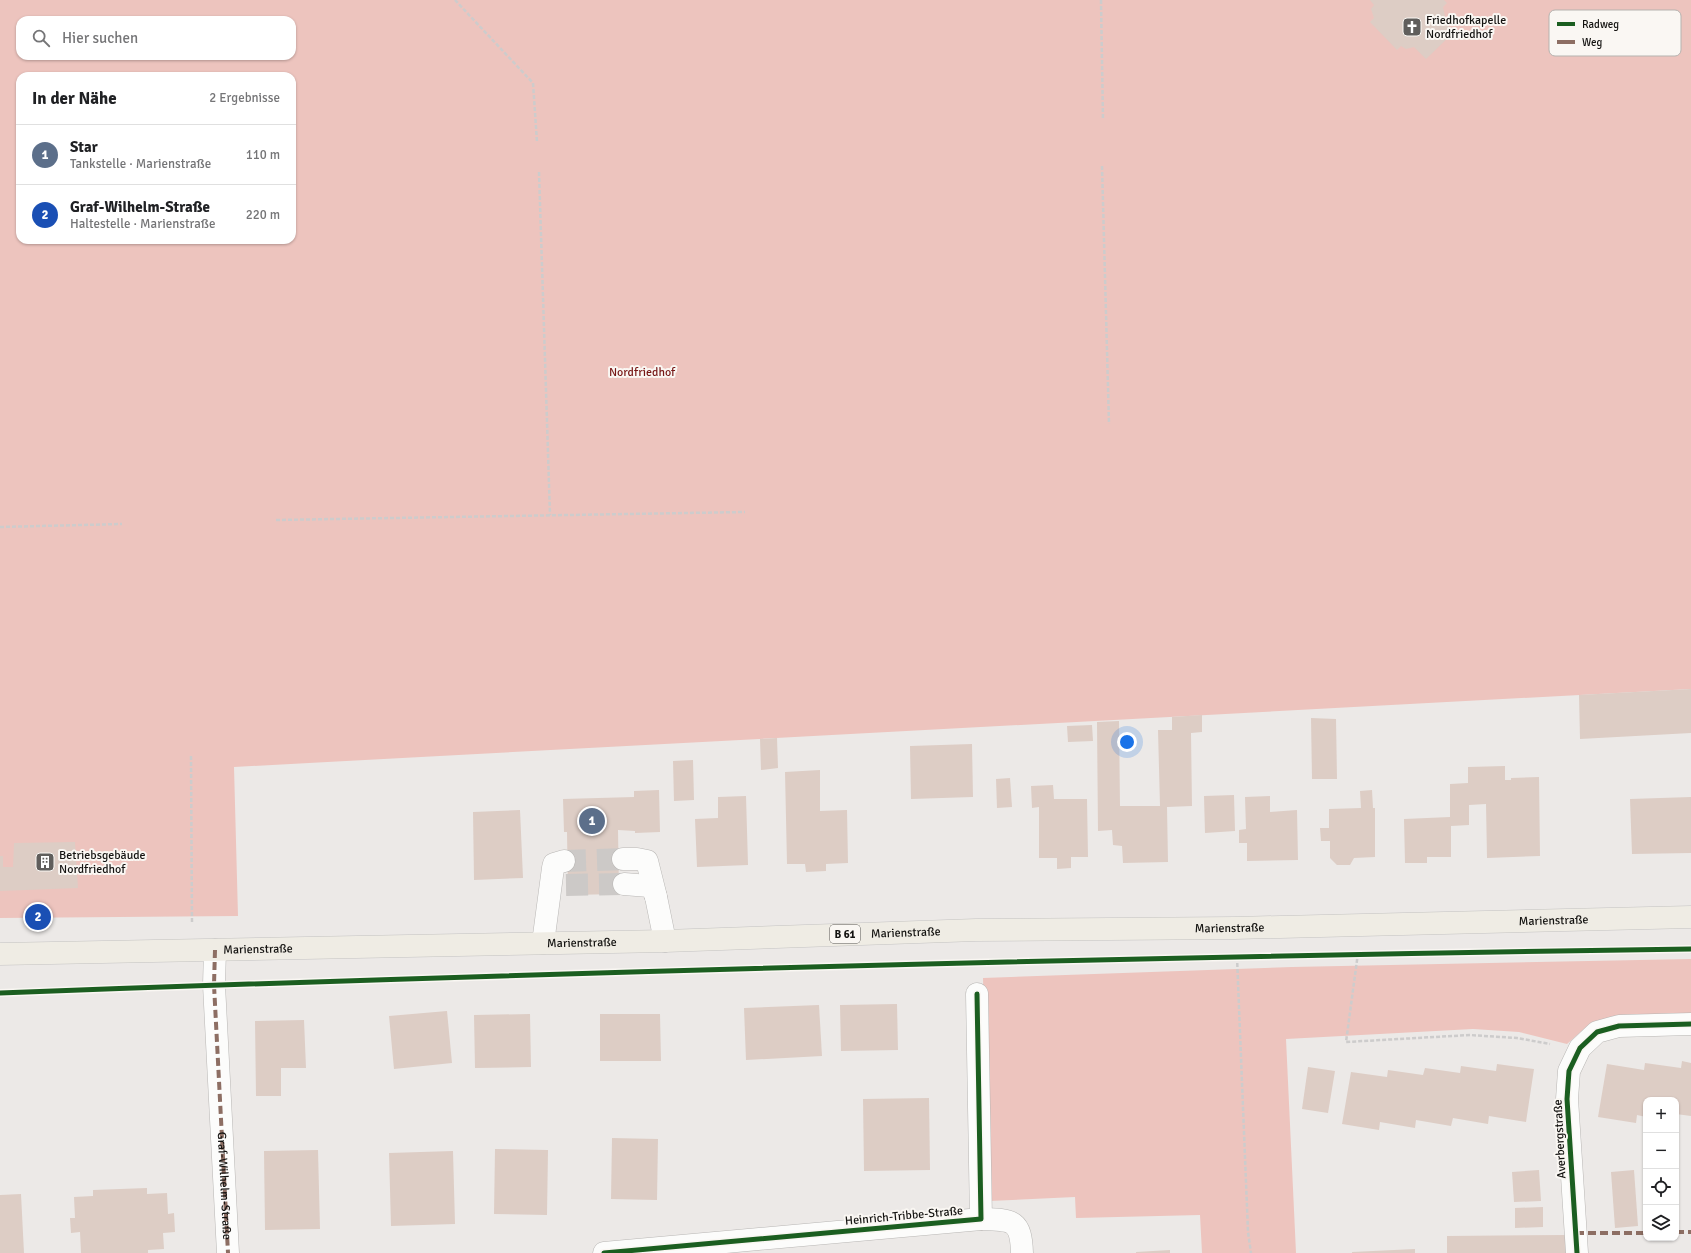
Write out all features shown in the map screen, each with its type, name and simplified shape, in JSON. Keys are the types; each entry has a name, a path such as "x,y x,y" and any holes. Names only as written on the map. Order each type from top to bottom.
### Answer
{"main road":[{"name":"Marienstraße","path":"0,954 665,940 976,930 1235,928 1691,917"}],"street":[{"path":"623,859 647,861 665,940"},
{"path":"543,943 557,891 553,868 554,864 564,861"},
{"path":"624,884 649,886 653,889 656,897"},
{"name":"Graf-Wilhelm-Straße","path":"215,950 214,984 228,1253"},
{"name":"Heinrich-Tribbe-Straße","path":"604,1253 766,1246 981,1219 977,994"},
{"name":"Averbergstraße","path":"1577,1253 1567,1099 1570,1071 1576,1055 1580,1048 1597,1032 1604,1030 1619,1026 1691,1024"},
{"path":"981,1219 1010,1221 1016,1226 1022,1236 1022,1253"}],"path":[{"path":"455,0 533,83 537,142"},
{"path":"1101,0 1103,120"},
{"path":"1102,166 1109,424"},
{"path":"539,172 550,515"},
{"path":"276,520 745,512"},
{"path":"0,527 122,524"},
{"path":"191,756 192,925"},
{"path":"1235,928 1248,1232 1251,1253"},
{"path":"1358,953 1346,1042 1470,1035 1509,1037 1551,1044 1576,1055"}],"green space":[{"name":"Nordfriedhof","path":"0,0 1691,0 1691,689 234,767 238,916 0,918"},
{"path":"1691,959 1691,1014 1584,1029 1567,1044 1519,1032 1473,1029 1286,1039 1296,1253 1202,1253 1200,1215 1076,1218 1075,1197 989,1201 983,978 1292,967"}],"building":[{"name":"Friedhofkapelle Nordfriedhof","path":"1370,0 1444,0 1447,3 1443,7 1445,16 1443,20 1454,32 1426,59 1414,47 1406,49 1401,46 1397,50 1370,22 1374,18 1371,9 1374,5"},
{"path":"1691,689 1691,733 1580,739 1579,695"},
{"path":"1202,715 1202,732 1191,733 1192,806 1167,807 1168,862 1123,863 1122,846 1113,845 1112,830 1098,831 1097,722 1119,721 1120,806 1160,806 1158,730 1172,730 1172,717"},
{"path":"1311,718 1336,719 1337,779 1312,779"},
{"path":"1092,725 1093,741 1068,742 1067,726"},
{"path":"777,738 778,768 761,770 760,739"},
{"path":"972,744 973,797 911,799 910,746"},
{"path":"693,760 694,800 674,801 673,761"},
{"path":"1505,766 1505,780 1511,780 1511,778 1539,777 1540,856 1487,858 1486,804 1469,805 1469,825 1451,826 1451,857 1427,857 1427,863 1405,863 1404,819 1450,817 1450,784 1468,783 1468,767"},
{"path":"820,770 820,811 847,810 848,863 826,864 826,871 806,872 805,864 787,864 785,772"},
{"path":"1010,778 1012,807 997,808 996,779"},
{"path":"1053,785 1054,799 1087,799 1088,857 1071,857 1071,868 1057,869 1057,858 1039,858 1039,807 1032,808 1031,786"},
{"path":"659,790 660,832 635,833 635,831 618,830 619,894 568,895 567,832 564,832 563,799 634,797 634,791"},
{"path":"1372,790 1373,808 1375,808 1375,857 1354,858 1350,865 1337,865 1330,858 1330,841 1321,841 1320,828 1329,828 1329,809 1361,808 1360,791"},
{"path":"1234,795 1235,831 1205,833 1204,796"},
{"path":"746,796 748,865 697,867 695,819 718,818 718,797"},
{"path":"1270,796 1270,812 1297,810 1298,860 1247,861 1247,843 1239,843 1239,830 1246,829 1245,797"},
{"path":"1691,797 1691,853 1632,854 1630,799"},
{"path":"520,810 523,878 474,880 473,812"},
{"name":"Betriebsgebäude Nordfriedhof","path":"75,842 78,888 0,891 0,856 3,856 3,867 13,867 14,843"},
{"path":"897,1004 898,1050 841,1051 840,1005"},
{"path":"819,1005 822,1056 746,1060 744,1008"},
{"path":"447,1011 452,1063 394,1069 389,1016"},
{"path":"530,1014 531,1067 475,1068 474,1015"},
{"path":"600,1014 660,1014 661,1061 600,1061"},
{"path":"304,1020 306,1068 281,1068 281,1096 256,1096 255,1021"},
{"path":"1682,1061 1691,1063 1691,1116 1679,1114 1679,1097 1643,1097 1643,1116 1637,1115 1636,1123 1598,1117 1607,1064 1644,1070 1645,1063 1681,1068"},
{"path":"1497,1064 1534,1069 1526,1122 1489,1116 1488,1124 1453,1118 1451,1126 1416,1120 1415,1128 1380,1122 1379,1130 1342,1124 1351,1072 1387,1077 1388,1070 1423,1075 1425,1068 1460,1073 1461,1066 1496,1071"},
{"path":"1308,1067 1335,1071 1328,1113 1302,1109"},
{"path":"929,1098 930,1170 864,1171 863,1099"},
{"path":"612,1138 658,1139 657,1200 611,1199"},
{"path":"495,1149 548,1150 547,1215 494,1214"},
{"path":"318,1150 320,1229 265,1230 264,1151"},
{"path":"453,1151 455,1224 391,1226 389,1153"},
{"path":"1539,1170 1541,1201 1514,1202 1512,1172"},
{"path":"1634,1170 1638,1226 1615,1228 1611,1172"},
{"path":"147,1188 147,1194 167,1193 168,1214 174,1213 175,1232 163,1233 164,1249 148,1250 148,1253 81,1253 80,1232 71,1233 70,1218 75,1218 74,1197 93,1196 93,1190"},
{"path":"21,1194 24,1253 0,1253 0,1195"},
{"path":"1543,1207 1543,1227 1515,1228 1515,1208"},
{"path":"1566,1235 1567,1253 1447,1253 1447,1236"},
{"path":"1415,1249 1415,1253 1352,1253 1352,1252"},
{"path":"1170,1250 1170,1253 1136,1253 1136,1252"}],"tunnel":[{"path":"564,861 623,859"},
{"path":"566,885 624,884"}],"marked path":[{"path":"215,950 214,985 228,1253"},
{"path":"1679,1232 1691,1232"},
{"path":"1576,1233 1643,1233"}],"cycle path":[{"path":"0,993 422,978 845,966 1268,956 1691,949"},
{"path":"604,1253 981,1219 977,994"},
{"path":"1577,1253 1567,1099 1569,1071 1580,1048 1597,1032 1619,1026 1691,1024"}],"place":[{"name":"Friedhofkapelle Nordfriedhof","path":"1412,27"},
{"name":"Star","path":"592,821"},
{"name":"Betriebsgebäude Nordfriedhof","path":"45,862"},
{"name":"Graf-Wilhelm-Straße","path":"38,917"}]}
